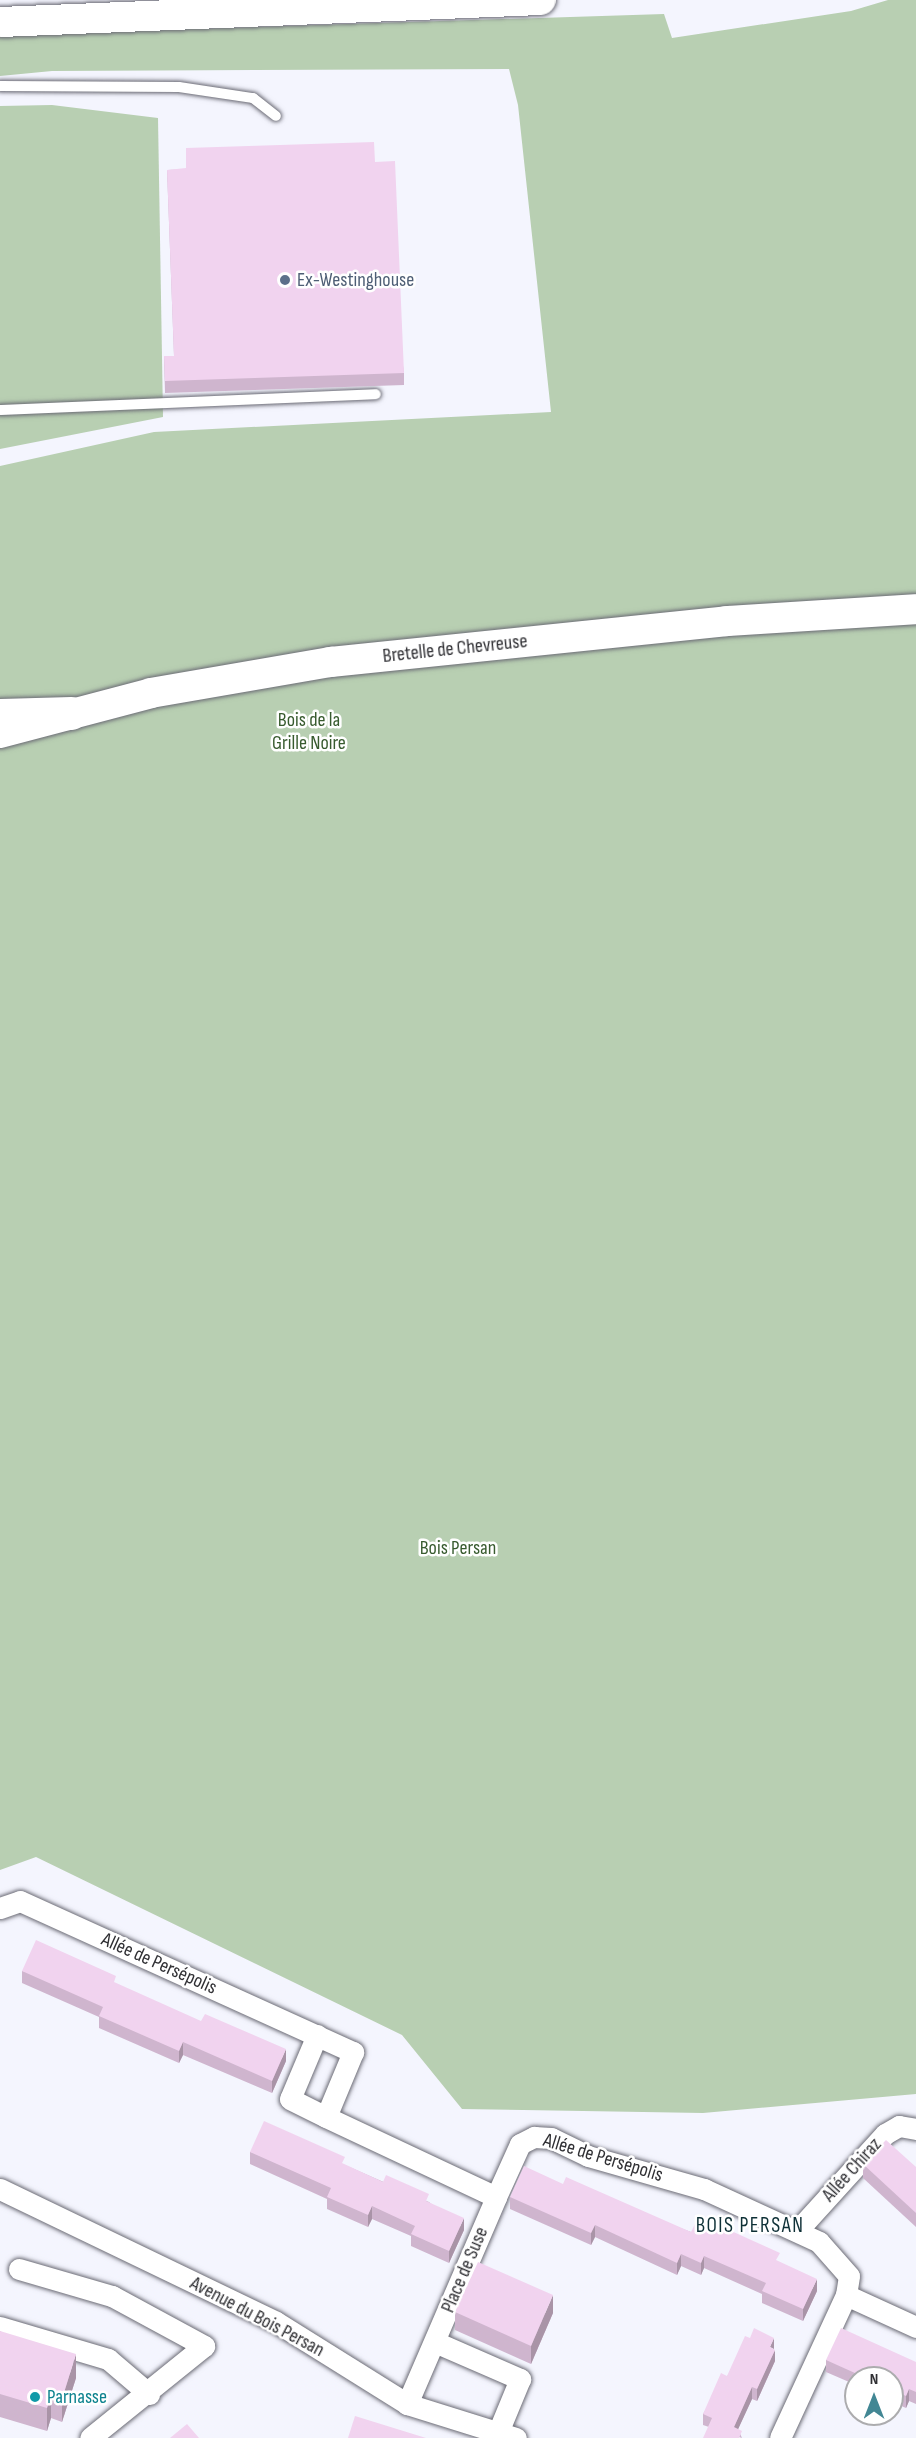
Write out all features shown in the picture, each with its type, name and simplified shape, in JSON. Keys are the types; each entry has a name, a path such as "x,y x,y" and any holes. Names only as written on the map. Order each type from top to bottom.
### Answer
{"highway":[{"path":"0,715 71,712"}],"main road":[{"path":"0,22 332,4 541,0"},
{"name":"Bretelle de Chevreuse","path":"0,733 71,712 151,693 331,662 727,621 916,609"}],"street":[{"name":"Allée de Persépolis","path":"0,1908 20,1901 353,2052 326,2117"},
{"path":"317,2035 290,2099 496,2197"},
{"name":"Allée Chiraz","path":"797,2230 885,2134 899,2126 916,2129"},
{"name":"Allée de Persépolis","path":"496,2197 520,2144 534,2137 551,2138 588,2156 704,2189 819,2241 849,2276 846,2295"},
{"name":"Avenue du Bois Persan","path":"0,2189 276,2322 407,2404 507,2435"},
{"name":"Place de Suse","path":"407,2404 496,2197"},
{"path":"19,2269 112,2296 204,2346 149,2394 90,2438"},
{"path":"780,2438 846,2295 916,2327"},
{"path":"0,2327 108,2359 149,2394"},
{"path":"435,2342 520,2379 507,2435"}],"lane":[{"path":"0,86 179,87 253,98 276,116"},
{"path":"0,410 376,394"}],"green space":[{"path":"888,0 916,0 916,2094 703,2113 462,2109 402,2035 36,1857 0,1870 0,466 154,432 551,412 518,105 509,69 52,71 0,76 0,35 664,14 672,38 851,11"},
{"path":"52,105 158,118 163,417 0,449 0,106"}],"building":[{"name":"Ex-Westinghouse","path":"374,142 375,162 395,161 404,373 165,381 164,356 174,356 167,170 186,168 186,148"},
{"path":"36,1940 116,1976 114,1982 201,2021 205,2014 286,2049 272,2081 183,2042 179,2051 99,2016 103,2007 22,1971"},
{"path":"264,2121 345,2157 342,2163 383,2182 386,2175 429,2194 426,2201 464,2218 449,2251 411,2234 415,2226 372,2206 368,2215 327,2197 331,2188 250,2152"},
{"path":"886,2140 916,2167 916,2213 863,2164"},
{"path":"524,2166 563,2184 566,2177 691,2232 695,2224 715,2233 718,2225 780,2253 776,2260 817,2279 803,2309 762,2291 766,2283 704,2256 701,2263 681,2254 677,2263 595,2225 591,2233 510,2197"},
{"path":"478,2262 553,2295 531,2346 455,2312"},
{"path":"754,2328 774,2338 770,2347 775,2350 757,2389 752,2387 734,2427 742,2431 739,2438 703,2438 712,2418 703,2414 721,2373 727,2376 745,2336 750,2338"},
{"path":"841,2328 916,2362 916,2392 909,2389 906,2396 904,2395 904,2366 844,2366 844,2368 826,2360"},
{"path":"0,2331 76,2354 62,2399 51,2395 47,2408 0,2394"},
{"path":"355,2416 426,2438 348,2438"},
{"path":"187,2424 199,2438 170,2438"}],"place":[{"name":"Ex-Westinghouse","path":"285,280"},
{"name":"Parnasse","path":"35,2397"}],"district":[{"name":"BOIS PERSAN","path":"750,2226"}],"park label":[{"name":"Bois de la Grille Noire","path":"309,732"},
{"name":"Bois Persan","path":"458,1548"}]}
